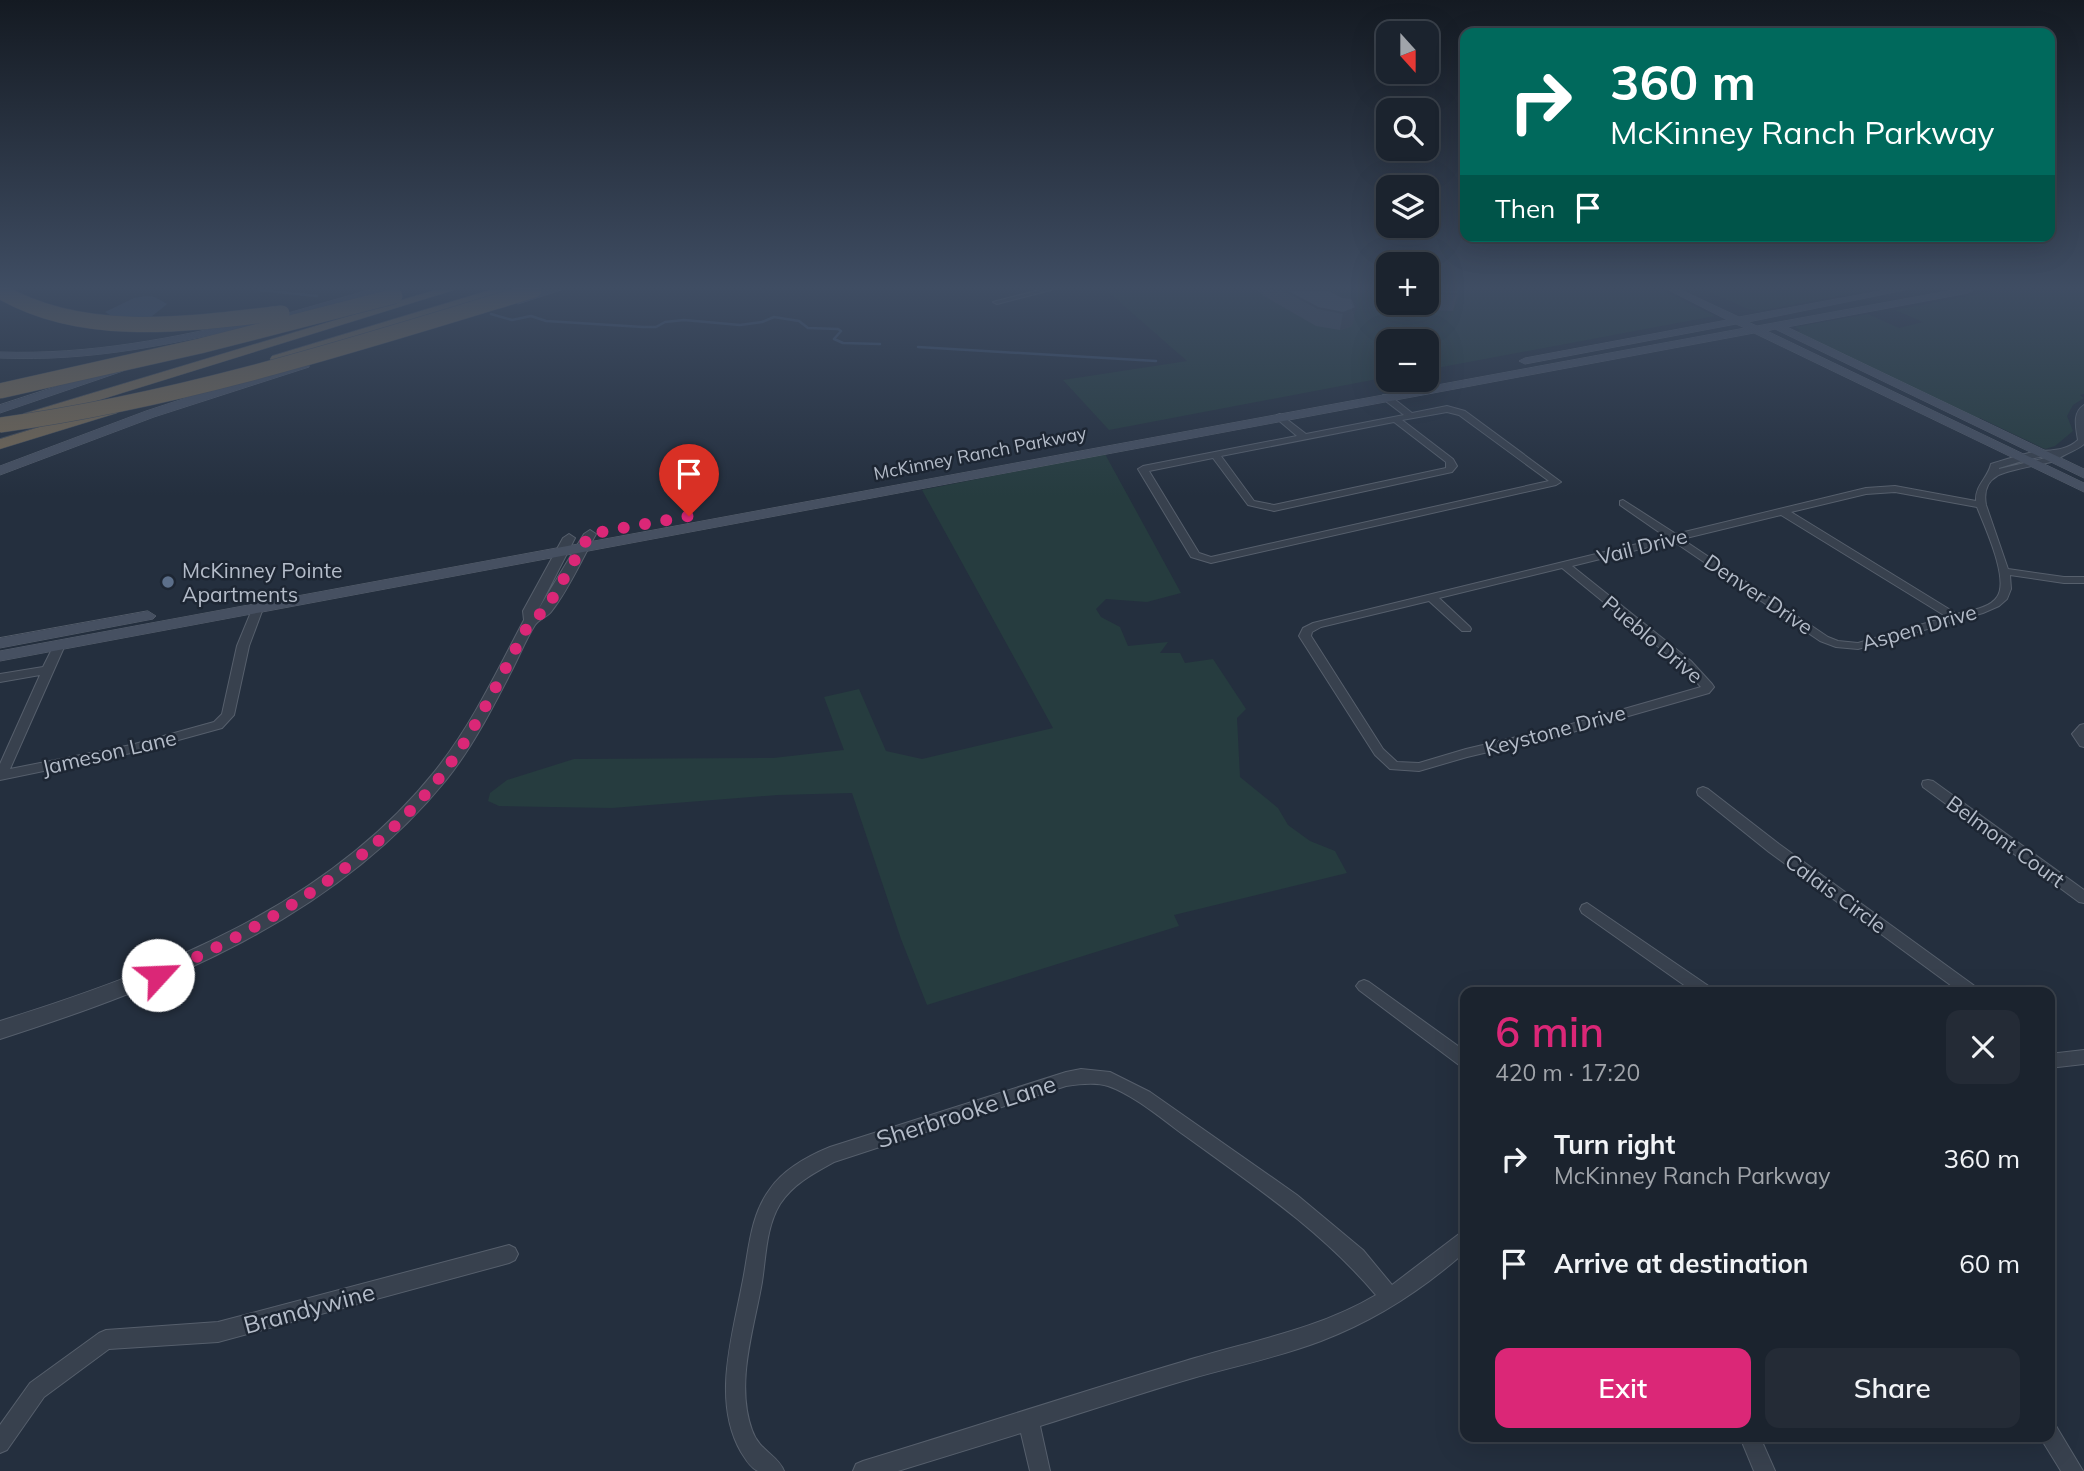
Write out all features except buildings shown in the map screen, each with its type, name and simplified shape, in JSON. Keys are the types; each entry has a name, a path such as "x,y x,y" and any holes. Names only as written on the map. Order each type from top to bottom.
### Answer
{"highway":[{"path":"0,391 143,359"},
{"path":"0,425 220,359"},
{"path":"0,444 279,359"},
{"path":"0,425 106,410 180,395 303,359"},
{"path":"0,453 226,375"}],"main road":[{"path":"0,410 155,359"},
{"path":"0,471 204,395 323,359"},
{"path":"0,484 146,421 323,359"},
{"name":"McKinney Ranch Parkway","path":"576,542 1280,417 1535,359"},
{"path":"1582,359 1587,362"},
{"name":"McKinney Ranch Parkway","path":"0,643 261,601 1381,393 1605,359"},
{"path":"1814,359 2021,458 2047,458 2084,488"},
{"path":"1842,359 2084,474"},
{"name":"McKinney Ranch Parkway","path":"0,656 261,601"}],"street":[{"path":"1381,393 1410,416"},
{"path":"2084,408 2079,419 2082,441 2074,449 1994,473 1982,485 1979,495 2004,571 2064,580 2084,580"},
{"path":"1447,409 1462,412 1556,482 1211,560 1195,555 1143,469 1395,419 1447,409"},
{"path":"1280,417 1304,437"},
{"path":"1216,455 1251,503 1274,508 1449,470 1452,466 1450,461 1395,419"},
{"path":"1994,473 1994,467 2021,458"},
{"name":"Vail Drive","path":"1401,768 1386,760 1379,752 1307,641 1306,632 1317,625 1882,489 1919,492 1981,505"},
{"name":"Denver Drive","path":"1623,503 1824,639"},
{"path":"1784,512 1956,618"},
{"path":"531,620 530,611 576,542"},
{"path":"0,1030 103,997 185,962 267,919 342,869 415,806 440,776 472,728 531,620 545,611 576,542"},
{"name":"Pueblo Drive","path":"1564,565 1687,664 1708,687"},
{"name":"Aspen Drive","path":"1824,639 1836,644 1858,646 1993,606 2006,589 2004,571"},
{"path":"1431,597 1466,629"},
{"name":"Jameson Lane","path":"1,776 118,752 218,725 228,715 243,646 261,601"},
{"path":"1,776 59,645"},
{"path":"0,678 48,670"},
{"name":"Keystone Drive","path":"1401,768 1419,767 1569,729 1700,693 1708,687"},
{"path":"2084,727 2078,734 2084,743"},
{"name":"Belmont Court","path":"1928,784 2084,898"},
{"name":"Calais Circle","path":"1703,792 1774,848 1964,987"},
{"path":"1587,909 1698,987"},
{"path":"1364,986 1460,1056"},
{"path":"2055,1057 2084,1057"},
{"name":"Sherbrooke Lane","path":"774,1471 762,1464 742,1431 736,1404 736,1384 742,1333 762,1228 775,1197 790,1179 830,1155 1066,1079 1081,1076 1110,1079 1144,1097 1291,1201 1356,1257 1390,1297"},
{"path":"863,1471 1029,1422 1185,1371 1321,1332 1371,1309 1390,1297 1415,1281 1460,1244"},
{"name":"Brandywine","path":"0,1443 37,1390 106,1340 218,1332 509,1254"},
{"path":"1029,1422 1040,1471"},
{"path":"1752,1442 1765,1471"},
{"path":"2055,1442 2073,1471"}],"green space":[{"path":"1184,359 1376,359 1376,379 1109,430 1063,380 1187,361"},
{"path":"1439,359 1487,359 1439,368"},
{"path":"1851,359 2084,359 2084,394 2080,395 2084,398 2073,405 2067,416 2073,431 2055,446 2045,449 1980,418 1974,419"},
{"path":"1105,454 1181,593 1147,602 1106,599 1096,609 1101,617 1120,627 1128,646 1168,642 1160,653 1180,653 1185,663 1213,659 1246,709 1237,718 1240,777 1278,808 1288,825 1310,841 1335,851 1347,873 1174,915 1179,926 927,1005 901,939 852,793 778,795 612,808 499,806 488,801 490,793 507,780 574,759 773,758 844,750 824,697 859,689 886,751 922,759 1053,728 922,490"}],"waterway":[{"path":"1116,359 1156,361"}],"place":[{"name":"McKinney Pointe Apartments","path":"168,582"}],"route":[{"path":"158,975 238,935 313,890 365,851 415,806 462,745 531,620 545,611 590,534 689,516"}]}
